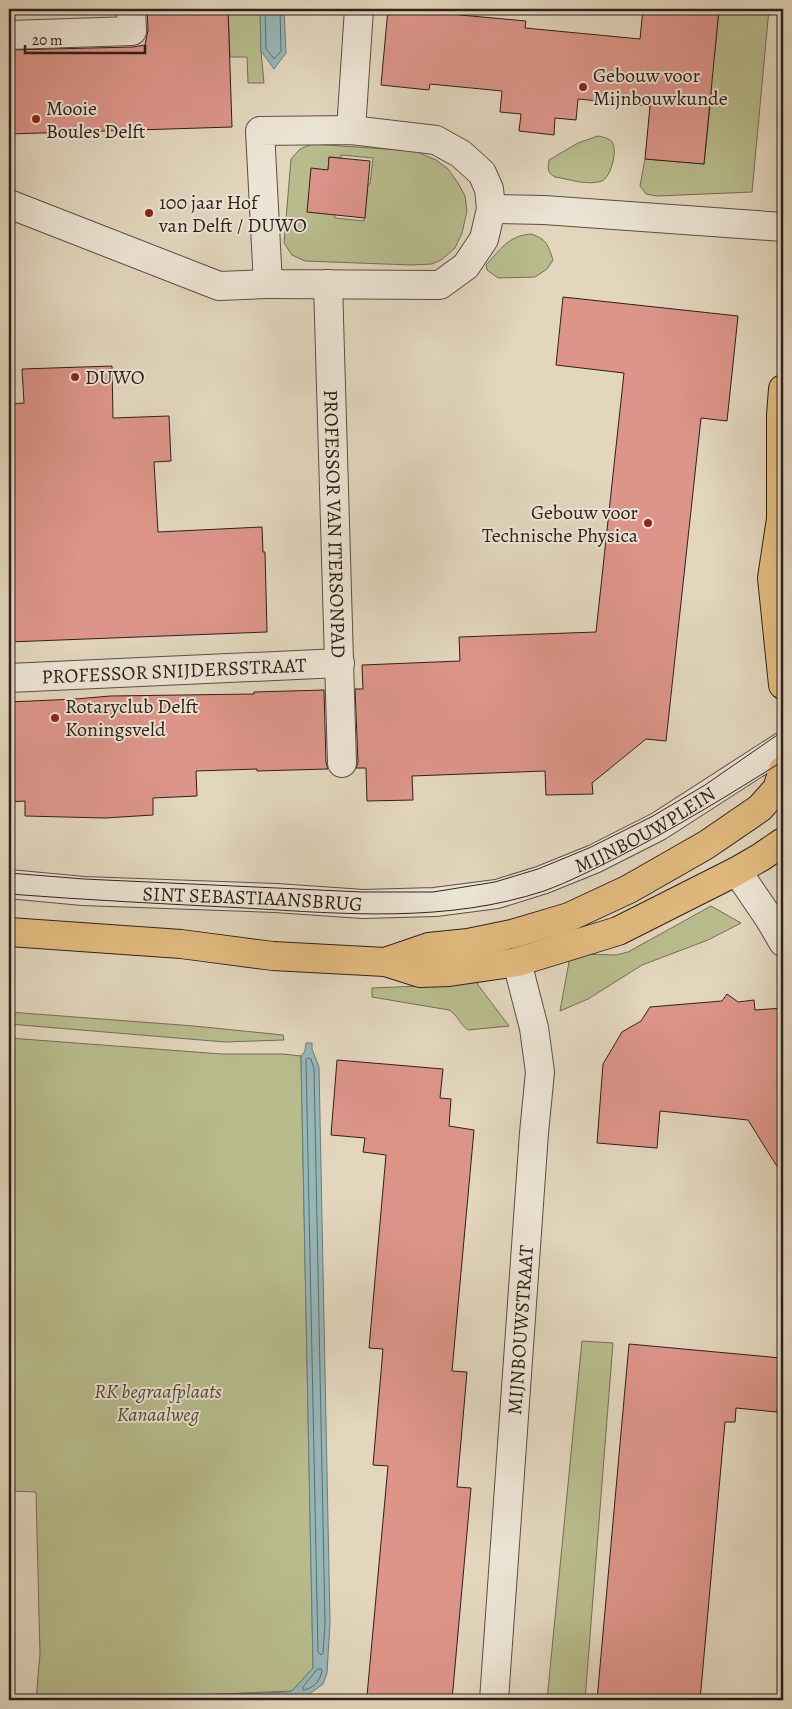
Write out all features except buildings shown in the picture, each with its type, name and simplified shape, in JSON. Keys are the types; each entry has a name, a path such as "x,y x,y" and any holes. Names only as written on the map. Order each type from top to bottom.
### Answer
{"main road":[{"path":"783,389 781,415 782,522 772,578 783,685"},
{"path":"760,808 777,789 783,770"},
{"name":"MIJNBOUWPLEIN","path":"385,962 429,947 468,943 512,934 569,917 629,889 706,845 760,808"},
{"path":"9,932 181,944 273,956 385,962 420,973 449,972 517,962 618,931 762,858 783,842"}],"street":[{"path":"9,35 132,31 131,9"},
{"path":"351,130 359,9"},
{"path":"9,204 219,286 268,284 440,285 466,266 484,239 491,208 489,189 482,173 461,154 436,140 351,130 260,131 268,284"},
{"path":"491,208 783,227"},
{"name":"PROFESSOR VAN ITERSONPAD","path":"328,284 342,763"},
{"name":"PROFESSOR SNIJDERSSTRAAT","path":"9,678 340,663"},
{"name":"MIJNBOUWPLEIN","path":"497,894 542,880 594,858 659,826 783,746"},
{"name":"MIJNBOUWPLEIN","path":"760,808 783,795"},
{"path":"737,871 783,942"},
{"name":"SINT SEBASTIAANSBRUG","path":"9,884 83,891 276,898 363,904 435,902 497,894"},
{"name":"MIJNBOUWSTRAAT","path":"494,1700 540,1072 534,1028 517,962"}],"green space":[{"path":"228,9 260,9 264,83 248,83 247,57 230,57"},
{"path":"719,9 769,9 752,192 657,196 646,194 640,186 645,159 704,164 712,89 708,88 715,49"},
{"path":"598,136 606,138 614,146 613,163 605,179 596,182 584,182 555,177 549,172 549,160 578,143"},
{"path":"312,144 415,151 436,160 448,169 465,196 467,211 462,233 455,248 441,260 432,264 411,265 305,261 292,255 284,243 291,159 300,149","holes":["341,155 373,158 364,221 335,218 328,170 329,157 341,158"]},
{"path":"531,234 544,240 548,246 553,260 547,269 535,277 498,278 487,270 486,265 506,244 516,237"},
{"path":"711,906 741,923 708,940 642,965 588,999 560,1011 568,959 578,954 616,955 628,952"},
{"path":"477,980 478,985 509,1026 468,1030 449,1010 372,997 372,988 445,985"},
{"path":"9,1012 194,1026 283,1035 284,1040 225,1042 9,1024"},
{"name":"RK begraafplaats Kanaalweg","path":"9,1038 222,1054 283,1054 301,1056 313,1668 292,1691 105,1700 36,1700 40,1654 36,1492 9,1491"},
{"path":"582,1341 613,1343 585,1700 547,1700"}],"water":[{"path":"260,9 284,9 286,53 274,69 261,51"},
{"path":"306,1043 312,1043 312,1049 319,1067 330,1623 327,1673 323,1684 301,1700 105,1700 287,1692 292,1691 313,1668 301,1056 305,1051"}],"tram line":[{"path":"9,873 84,879 362,892 433,892 495,882 538,869 589,848 653,816 705,785 783,731"},
{"path":"9,894 358,914 396,914 470,908 507,901 563,884 681,823 783,761"}],"place":[{"name":"Gebouw voor Mijnbouwkunde","path":"583,87"},
{"name":"Mooie Boules Delft","path":"36,119"},
{"name":"100 jaar Hof van Delft / DUWO","path":"149,213"},
{"name":"DUWO","path":"75,377"},
{"name":"Gebouw voor Technische Physica","path":"648,523"},
{"name":"Rotaryclub Delft Koningsveld","path":"55,718"}]}
